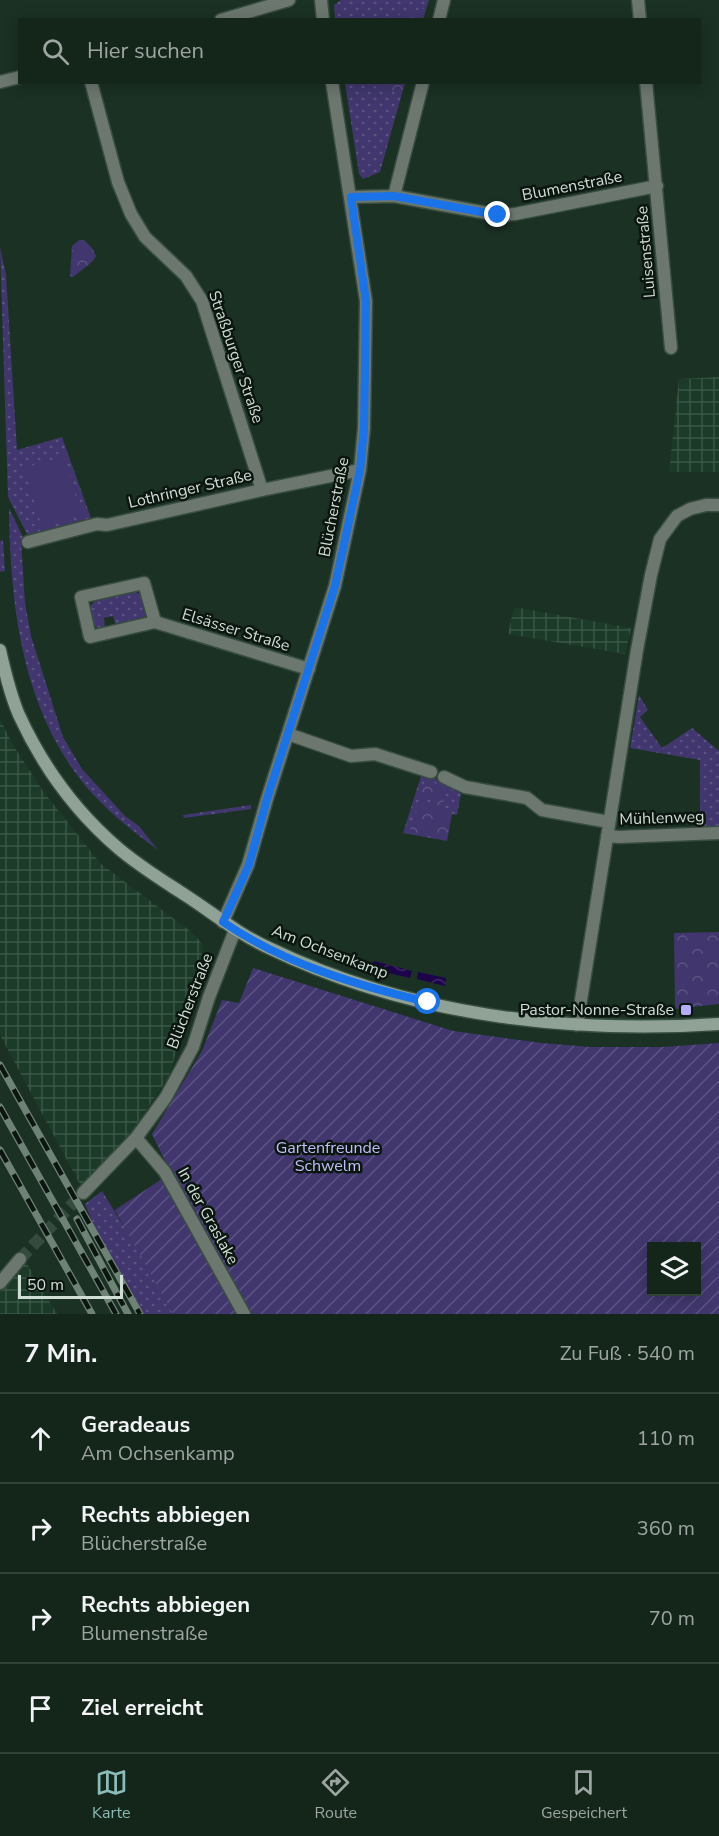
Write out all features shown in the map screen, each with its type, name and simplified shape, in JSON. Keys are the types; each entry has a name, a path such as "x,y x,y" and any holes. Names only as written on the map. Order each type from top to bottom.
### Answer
{"main road":[{"name":"Am Ochsenkamp","path":"0,650 7,682 19,714 42,758 65,793 101,833 120,849 223,922 268,948 304,964 401,996 507,1018 577,1025 652,1028 719,1024"}],"street":[{"path":"228,18 289,0"},
{"path":"321,0 323,18"},
{"path":"440,18 444,0"},
{"path":"638,0 640,18"},
{"path":"0,82 18,78"},
{"name":"Straßburger Straße","path":"92,84 118,182 131,214 145,237 186,276 202,301 262,490"},
{"name":"Blücherstraße","path":"223,922 249,865 335,586 360,470 364,428 366,301 332,84"},
{"path":"394,196 422,84"},
{"name":"Luisenstraße","path":"646,84 671,348"},
{"name":"Blumenstraße","path":"351,197 394,196 498,215 515,214 657,186"},
{"name":"Lothringer Straße","path":"28,542 97,524 107,525 360,470"},
{"path":"577,1025 637,650 660,539 677,516 690,509 719,505"},
{"name":"Elsässer Straße","path":"155,622 144,583 81,597 90,637 155,622 309,669"},
{"path":"288,734 351,756 375,753 431,772"},
{"path":"444,777 465,787 527,798 542,810 609,822"},
{"name":"Mühlenweg","path":"607,836 719,833"},
{"name":"Blücherstraße","path":"83,1193 136,1138 166,1096 193,1047 209,997 235,930"},
{"name":"In der Graslake","path":"136,1138 165,1172 244,1314"},
{"path":"0,1283 20,1259"}],"shaded area":[{"path":"719,377 719,472 669,472 679,379"},
{"path":"514,607 631,628 625,654 508,634"},
{"path":"0,719 13,745 43,791 100,863 194,934 203,945 197,983 169,1076 134,1128 83,1190 0,1035"},
{"path":"24,1259 57,1314 0,1314 0,1288"}],"green space":[{"path":"341,0 429,0 423,18 335,18 334,5"},
{"path":"424,8 426,9 423,18 389,18"},
{"path":"345,84 405,84 380,172 363,179 359,174"},
{"path":"371,84 405,84 403,90 394,91"},
{"path":"79,240 84,240 96,256 73,277 70,276 72,246"},
{"path":"0,247 6,275 17,450 62,437 92,521 29,538 8,497"},
{"path":"64,456 79,508 85,507 88,514 42,528 24,468"},
{"path":"9,508 24,539 21,540 25,603 31,636 63,737 82,769 125,816 139,826 158,850 112,813 81,780 54,739 40,708 21,644 12,576"},
{"path":"3,540 5,571 0,572 0,541"},
{"path":"131,591 142,597 148,617 116,626 113,616 104,618 105,629 97,628 89,608 97,598"},
{"path":"639,695 648,710 640,717 662,748 692,728 719,751 719,828 700,828 700,760 630,748"},
{"path":"421,776 437,779 461,794 457,815 452,814 447,841 403,833"},
{"path":"426,780 439,787 444,784 447,788 442,807 450,817 446,839 409,833 417,812 434,800 432,797 420,796 420,789"},
{"path":"251,805 251,809 184,818 183,815"},
{"path":"719,932 719,1004 675,1009 674,933"},
{"name":"Gartenfreunde Schwelm","path":"253,968 453,1031 590,1047 664,1047 719,1043 719,1314 173,1314 115,1210 171,1173 152,1134 202,1051 222,1000 239,1003"},
{"path":"102,1191 141,1254 173,1314 144,1314 94,1226 85,1204"}],"water":[{"path":"374,961 412,971 410,978 371,969"},
{"path":"418,972 446,978 445,986 417,979"}],"tunnel":[{"path":"20,1259 83,1193"}],"railway":[{"path":"0,1065 140,1314"},
{"path":"0,1107 116,1314"},
{"path":"0,1150 92,1314"},
{"path":"77,1219 128,1314"}],"place":[{"name":"Pastor-Nonne-Straße","path":"686,1010"}],"route":[{"path":"428,1002 375,989 304,964 268,948 223,922 249,865 267,799 335,586 360,470 364,428 366,301 351,197 394,196 498,215"}]}
